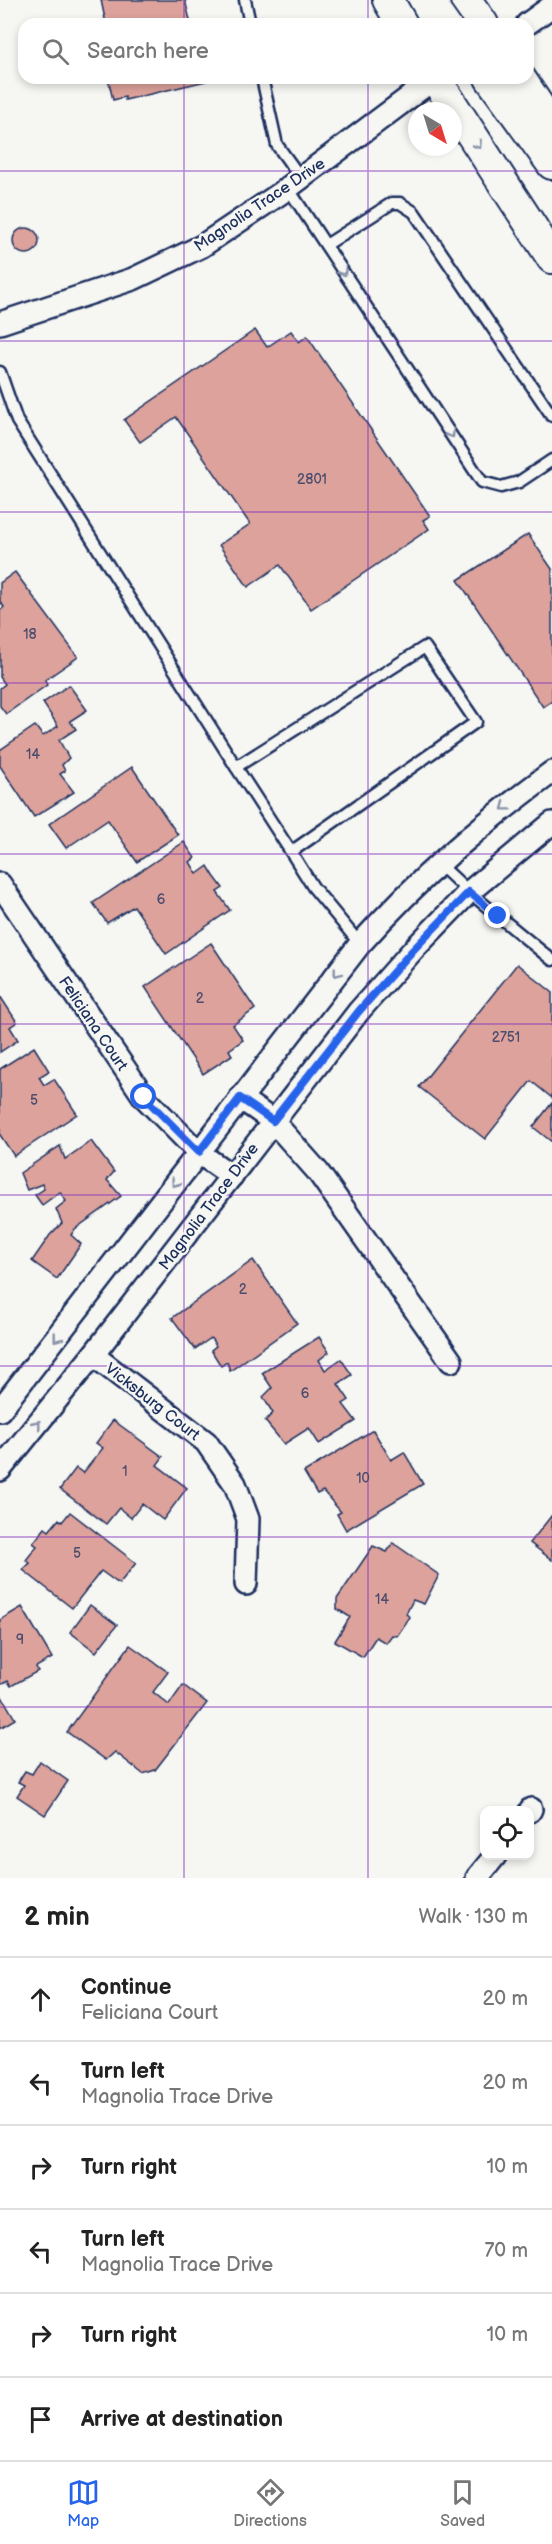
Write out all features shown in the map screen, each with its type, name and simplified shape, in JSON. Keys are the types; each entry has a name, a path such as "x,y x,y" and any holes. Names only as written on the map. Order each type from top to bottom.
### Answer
{"street":[{"path":"388,0 398,18"},
{"path":"534,19 552,6"},
{"name":"Magnolia Trace Drive","path":"0,323 133,279 202,246 294,183 427,84"},
{"path":"439,84 552,258"},
{"path":"494,84 552,164"},
{"path":"524,84 552,126"},
{"path":"0,1410 360,944 404,895 438,862 489,819 552,772"},
{"name":"Magnolia Trace Drive","path":"0,1470 93,1355 359,1011 469,892 552,823"},
{"name":"Feliciana Court","path":"0,885 144,1097 199,1152 232,1176"},
{"path":"240,1098 273,1121 318,1172 451,1361"},
{"name":"Vicksburg Court","path":"93,1355 206,1443 235,1484 248,1519 246,1584"},
{"path":"477,1878 492,1860"}],"lane":[{"path":"245,0 249,18"},
{"path":"263,84 277,145 326,245 482,482 501,487 519,482 552,460"},
{"path":"326,245 392,203 400,203 414,212 552,416"},
{"path":"0,372 17,421 313,887 360,944"},
{"path":"236,767 425,648 476,722 291,852"},
{"path":"438,862 469,892 552,960"}],"building":[{"path":"101,0 185,0 190,18 105,18"},
{"path":"109,84 193,84 125,100 125,97 113,100"},
{"path":"26,228 35,232 39,241 35,250 26,254 17,250 13,241 17,232"},
{"path":"255,330 267,347 291,331 299,342 307,336 430,516 423,520 429,529 311,609 280,565 248,587 219,545 250,524 176,417 140,442 124,420"},
{"path":"528,534 552,569 552,701 543,707 458,580"},
{"path":"15,572 78,657 45,680 47,685 6,714 0,706 0,688 5,684 0,677 0,611 4,607 0,601 0,583"},
{"path":"69,685 87,710 70,721 76,729 59,740 69,758 62,765 65,771 60,774 74,792 34,817 0,766 0,750 35,726 43,736 58,726 43,703"},
{"path":"132,767 178,835 137,862 108,820 66,848 49,824"},
{"path":"184,842 195,858 190,862 197,874 208,866 223,888 217,892 230,910 166,954 134,906 107,923 93,903"},
{"path":"211,943 255,1009 233,1025 243,1040 229,1050 232,1055 203,1074 145,987"},
{"path":"517,964 552,992 552,1098 531,1081 485,1139 419,1087"},
{"path":"0,996 17,1022 10,1027 18,1040 0,1052"},
{"path":"34,1047 49,1071 39,1077 44,1085 54,1079 77,1114 14,1156 0,1135 0,1069"},
{"path":"552,1103 552,1142 533,1127"},
{"path":"91,1141 114,1172 107,1180 121,1196 75,1229 71,1235 81,1244 57,1279 32,1261 50,1235 62,1223 56,1209 66,1201 60,1192 42,1205 35,1195 44,1189 42,1184 27,1190 20,1173 60,1146 65,1159"},
{"path":"253,1260 297,1323 230,1371 227,1362 221,1366 211,1350 216,1346 211,1338 195,1349 172,1318"},
{"path":"319,1337 329,1352 319,1360 325,1370 341,1359 352,1375 338,1384 349,1400 343,1404 356,1421 319,1444 309,1428 284,1444 265,1421 273,1413 263,1397 272,1388 262,1373"},
{"path":"113,1420 163,1457 157,1465 187,1488 163,1520 142,1504 131,1518 119,1508 106,1524 60,1489 76,1468 83,1473 103,1448 96,1443"},
{"path":"373,1430 391,1460 404,1452 423,1484 346,1530 337,1514 341,1512 323,1491 317,1494 304,1472"},
{"path":"70,1512 136,1563 119,1584 101,1571 72,1608 23,1570 30,1563 26,1560 37,1546 33,1543 45,1528 49,1531 59,1519 62,1522"},
{"path":"552,1515 552,1560 530,1543"},
{"path":"393,1543 439,1575 424,1604 413,1600 406,1614 410,1617 397,1636 392,1635 386,1643 376,1637 363,1657 335,1641 350,1617 337,1609 337,1599 373,1546 387,1552"},
{"path":"90,1605 117,1625 96,1652 70,1632"},
{"path":"22,1607 52,1658 36,1667 38,1671 11,1686 8,1681 0,1685 0,1620"},
{"path":"130,1645 168,1672 153,1692 169,1705 183,1685 207,1703 155,1770 143,1774 115,1752 106,1760 67,1732"},
{"path":"0,1693 15,1719 0,1728"},
{"path":"40,1761 68,1781 45,1815 17,1796 24,1785 18,1782 25,1771 32,1774"}],"route":[{"path":"144,1097 199,1152 240,1098 273,1121 359,1011 469,892 498,916"}]}
